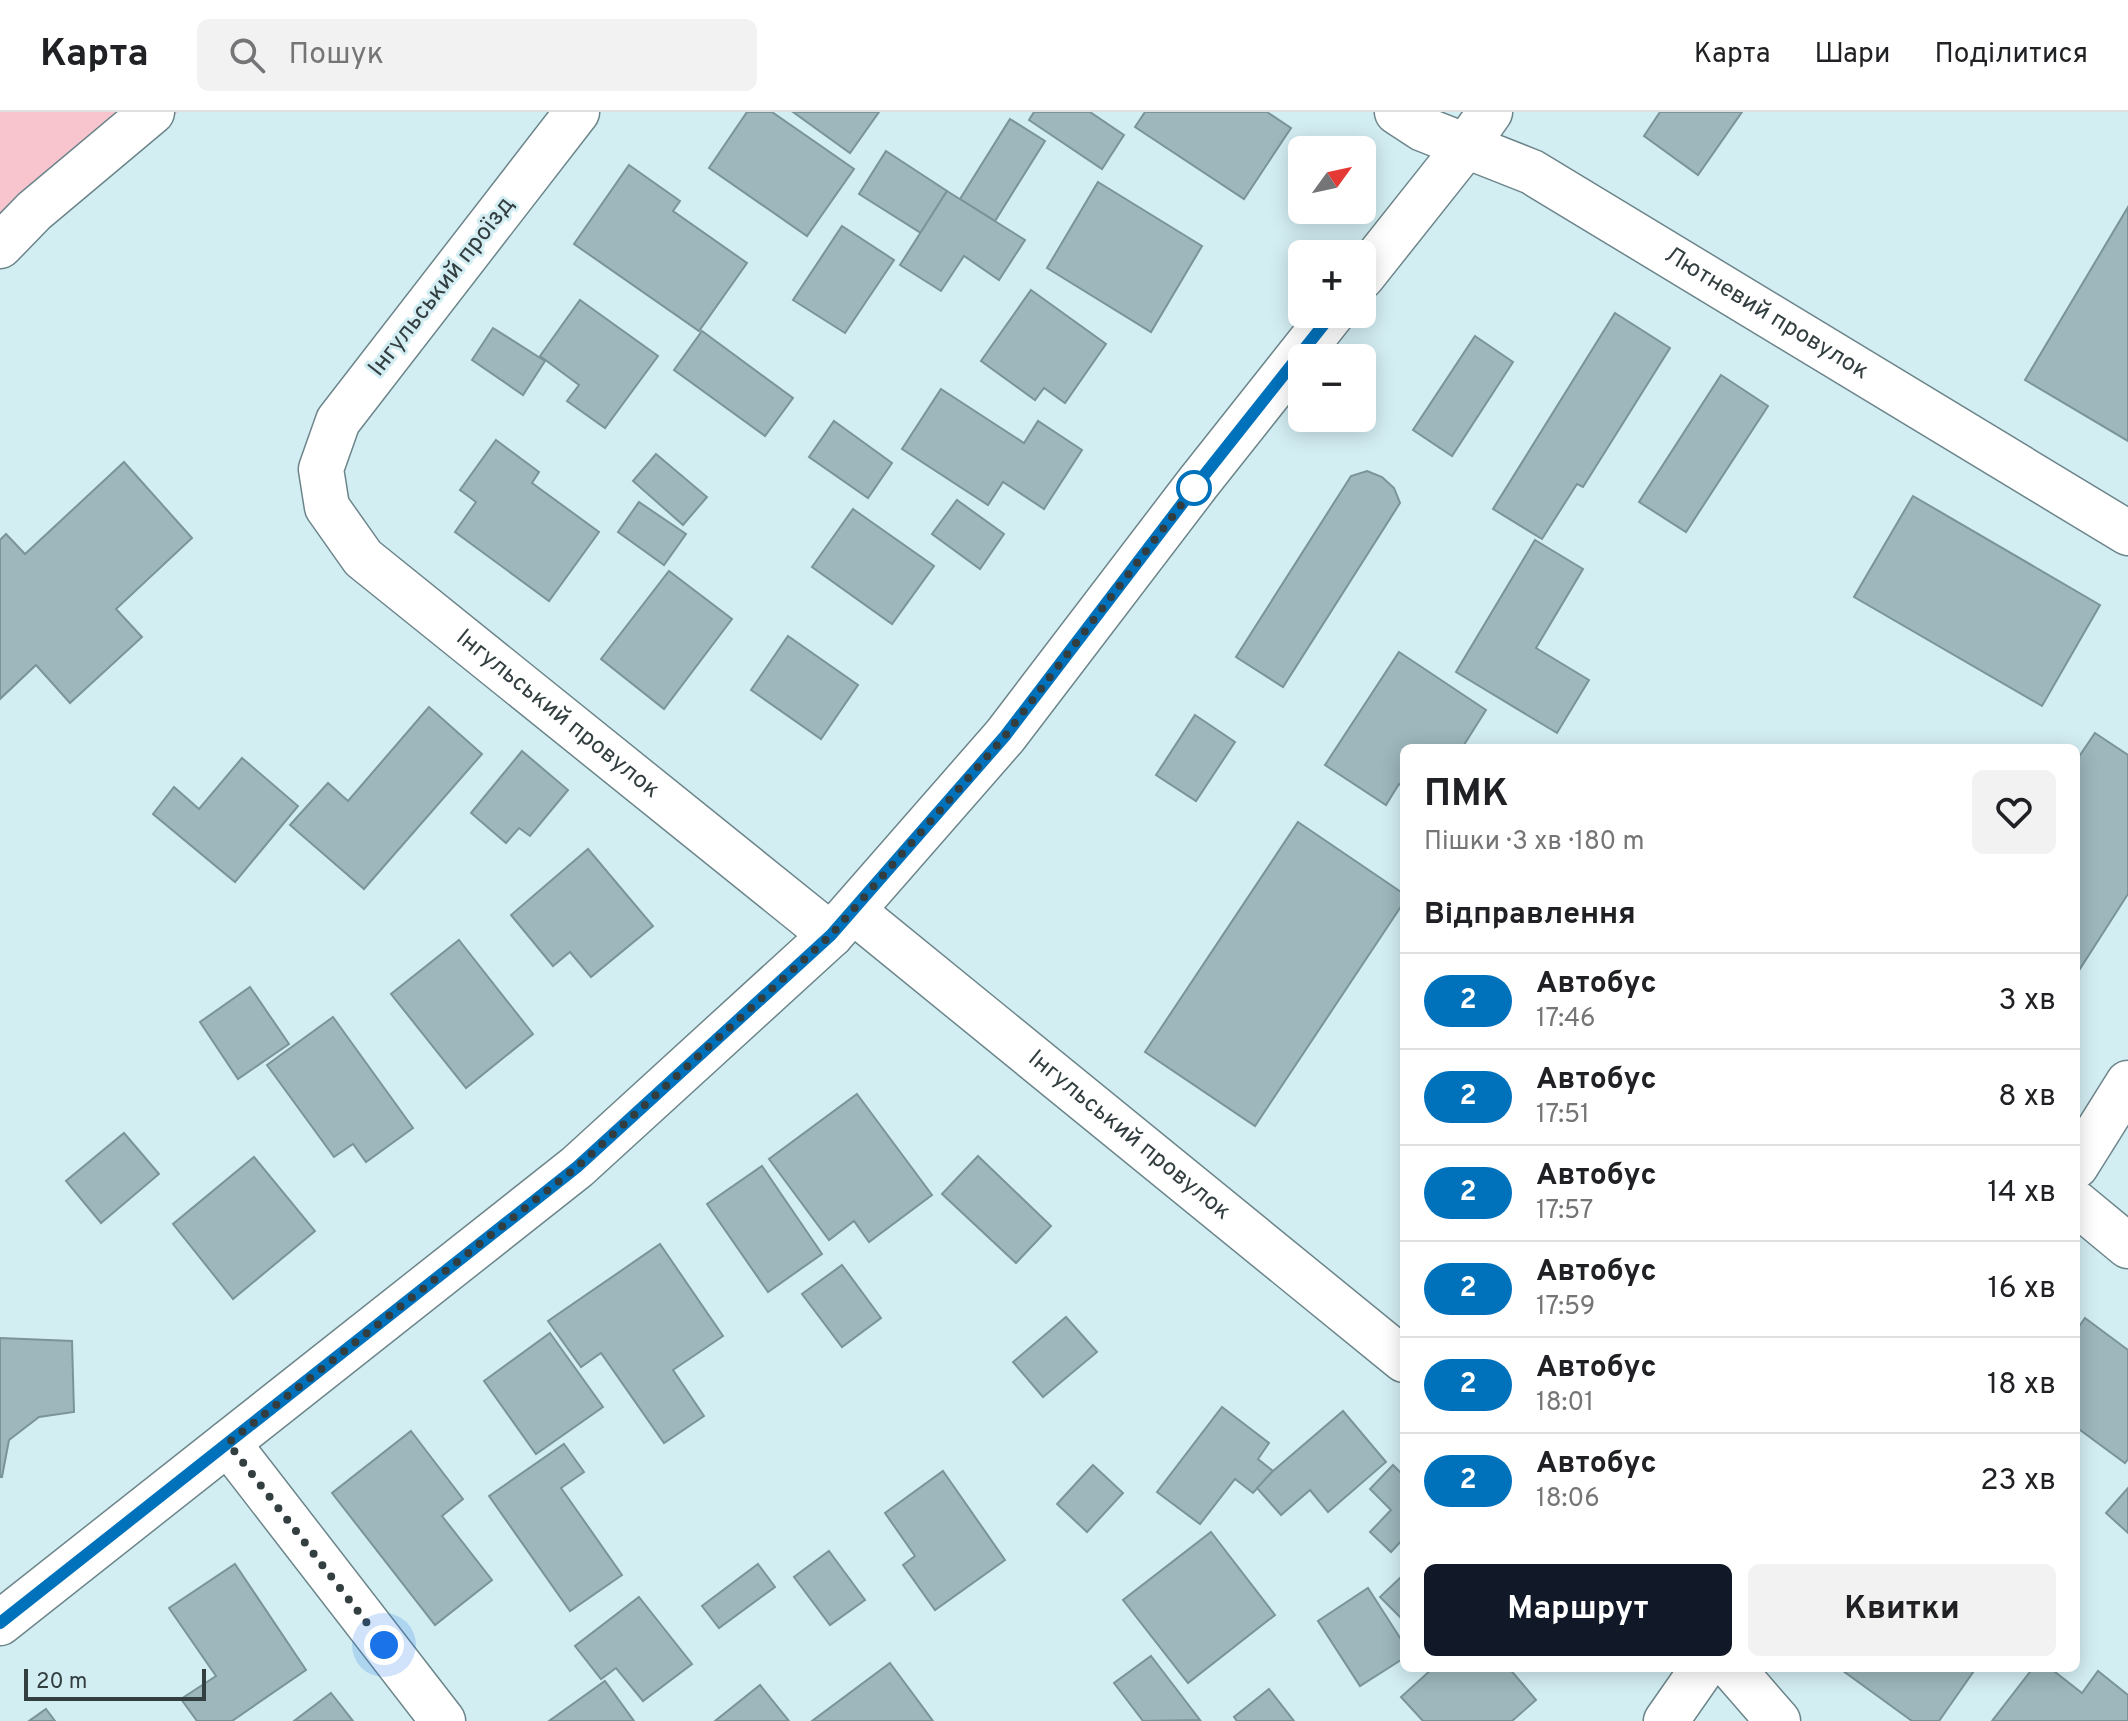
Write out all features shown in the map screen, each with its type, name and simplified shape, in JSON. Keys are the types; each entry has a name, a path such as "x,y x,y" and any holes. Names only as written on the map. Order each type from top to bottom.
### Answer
{"street":[{"path":"0,246 34,211 152,112"},
{"name":"Інгульський проїзд","path":"321,469 338,421 577,112"},
{"name":"Лютневий провулок","path":"1397,112 1423,129 1478,129 1532,172 2128,533"},
{"path":"1376,259 1478,129"},
{"path":"0,1623 577,1167 842,923 1005,736 1321,328"},
{"name":"Інгульський провулок","path":"321,469 327,507 363,558 842,923 1400,1357"},
{"path":"2080,1160 2128,1083"},
{"path":"2080,1206 2128,1246"},
{"path":"228,1443 443,1721"},
{"path":"1666,1721 1700,1672"},
{"path":"1735,1672 1778,1721"}],"shaded area":[{"path":"0,112 178,112 44,225 0,269"}],"building":[{"path":"747,112 772,112 854,169 807,236 709,168"},
{"path":"793,112 879,112 850,153"},
{"path":"1034,112 1090,112 1124,135 1102,169 1029,120"},
{"path":"1145,112 1267,112 1291,128 1244,199 1135,127"},
{"path":"1660,112 1742,112 1698,175 1644,136"},
{"path":"1010,119 1045,141 995,221 960,199"},
{"path":"886,151 947,191 921,233 859,194"},
{"path":"629,165 680,201 673,211 747,263 699,331 574,244"},
{"path":"1098,182 1202,246 1151,332 1047,268"},
{"path":"947,191 1025,240 999,280 964,256 941,291 900,265"},
{"path":"2128,207 2128,441 2025,380"},
{"path":"842,226 894,260 845,333 793,300"},
{"path":"1031,290 1106,344 1065,403 1044,388 1035,400 981,361"},
{"path":"580,300 658,356 605,428 567,401 579,385 540,356"},
{"path":"1615,313 1670,348 1583,487 1577,484 1542,539 1493,509"},
{"path":"493,328 545,361 523,395 472,360"},
{"path":"702,331 793,398 765,436 674,370"},
{"path":"1475,336 1513,362 1452,456 1413,430"},
{"path":"1721,375 1768,406 1686,532 1639,502"},
{"path":"941,389 1024,443 1038,421 1082,450 1044,509 1003,482 988,505 902,449"},
{"path":"834,421 892,463 868,498 809,457"},
{"path":"496,440 539,472 532,483 599,532 549,601 455,532 476,502 460,490"},
{"path":"656,454 707,497 683,525 633,481"},
{"path":"124,462 192,538 116,609 142,637 70,703 36,665 0,699 0,540 6,534 25,554"},
{"path":"1367,471 1382,477 1394,488 1400,503 1283,687 1236,657 1351,476"},
{"path":"1913,496 2100,605 2042,706 1854,597"},
{"path":"957,500 1004,534 980,569 932,534"},
{"path":"639,502 686,534 664,565 618,532"},
{"path":"853,509 934,566 892,624 812,567"},
{"path":"1535,540 1583,569 1536,648 1589,680 1557,733 1456,672"},
{"path":"669,571 732,619 664,709 601,659"},
{"path":"788,636 858,685 821,739 751,690"},
{"path":"1399,652 1486,710 1465,744 1400,744 1400,785 1386,805 1325,765"},
{"path":"429,707 482,754 364,889 290,825 328,783 348,801"},
{"path":"1195,715 1235,742 1196,801 1156,775"},
{"path":"2095,733 2128,755 2128,894 2080,969 2080,755"},
{"path":"522,751 568,790 530,836 519,828 506,843 471,813"},
{"path":"242,758 298,806 235,882 153,814 174,787 199,809"},
{"path":"1298,822 1400,891 1400,908 1255,1126 1145,1052"},
{"path":"588,849 653,926 591,977 570,952 553,966 511,915"},
{"path":"459,940 533,1034 466,1088 391,994"},
{"path":"250,987 289,1044 238,1079 200,1022"},
{"path":"333,1017 413,1128 366,1162 353,1144 334,1157 267,1065"},
{"path":"857,1094 932,1195 869,1242 854,1221 829,1240 769,1159"},
{"path":"124,1133 159,1174 101,1223 66,1181"},
{"path":"978,1156 1051,1226 1016,1263 942,1194"},
{"path":"254,1157 315,1231 233,1299 173,1224"},
{"path":"762,1166 822,1254 768,1292 707,1204"},
{"path":"660,1244 723,1336 673,1370 704,1416 664,1443 601,1353 581,1367 548,1321"},
{"path":"842,1265 881,1318 842,1347 802,1294"},
{"path":"1066,1317 1097,1352 1043,1397 1013,1362"},
{"path":"2085,1318 2128,1350 2128,1459 2125,1463 2080,1430 2080,1325"},
{"path":"550,1333 603,1407 536,1454 484,1381"},
{"path":"0,1338 72,1341 74,1412 39,1417 9,1440 2,1477 0,1477"},
{"path":"1222,1407 1269,1443 1258,1459 1273,1471 1253,1493 1235,1479 1200,1524 1157,1492"},
{"path":"1343,1411 1386,1462 1328,1512 1310,1490 1281,1515 1257,1488"},
{"path":"411,1431 463,1499 442,1516 492,1580 435,1625 332,1493"},
{"path":"564,1444 584,1472 561,1488 622,1575 570,1611 489,1496"},
{"path":"1093,1465 1123,1493 1087,1532 1057,1504"},
{"path":"1393,1465 1400,1472 1400,1542 1391,1552 1370,1532 1391,1510 1370,1489"},
{"path":"943,1471 1005,1560 935,1610 903,1565 915,1556 885,1513"},
{"path":"2128,1488 2128,1533 2106,1513"},
{"path":"1211,1532 1275,1615 1188,1683 1123,1600"},
{"path":"829,1551 865,1600 830,1625 794,1577"},
{"path":"235,1564 306,1670 232,1721 197,1721 181,1699 216,1676 169,1608"},
{"path":"758,1564 775,1587 719,1628 702,1606"},
{"path":"1400,1578 1400,1617 1380,1597"},
{"path":"1368,1588 1400,1638 1400,1661 1360,1686 1318,1621"},
{"path":"639,1597 692,1664 643,1701 616,1668 601,1679 575,1646"},
{"path":"1151,1656 1200,1720 1143,1721 1114,1683"},
{"path":"890,1663 933,1721 812,1721"},
{"path":"2098,1671 2128,1695 2128,1721 1992,1721 2030,1672 2055,1672 2082,1693"},
{"path":"1429,1672 1512,1672 1536,1700 1512,1721 1423,1721 1401,1697"},
{"path":"1845,1672 1973,1672 1939,1721 1912,1721"},
{"path":"605,1681 634,1721 549,1721"},
{"path":"760,1685 789,1721 715,1721"},
{"path":"1269,1689 1294,1721 1237,1721 1234,1717"},
{"path":"331,1693 353,1721 294,1721"},
{"path":"46,1709 55,1721 29,1721"}],"bus line":[{"name":"2","path":"0,1623 577,1167 831,935 1005,736 1321,328"}],"route":[{"path":"384,1645 228,1443 577,1167 831,935 1005,736 1198,483 1194,488"}]}
